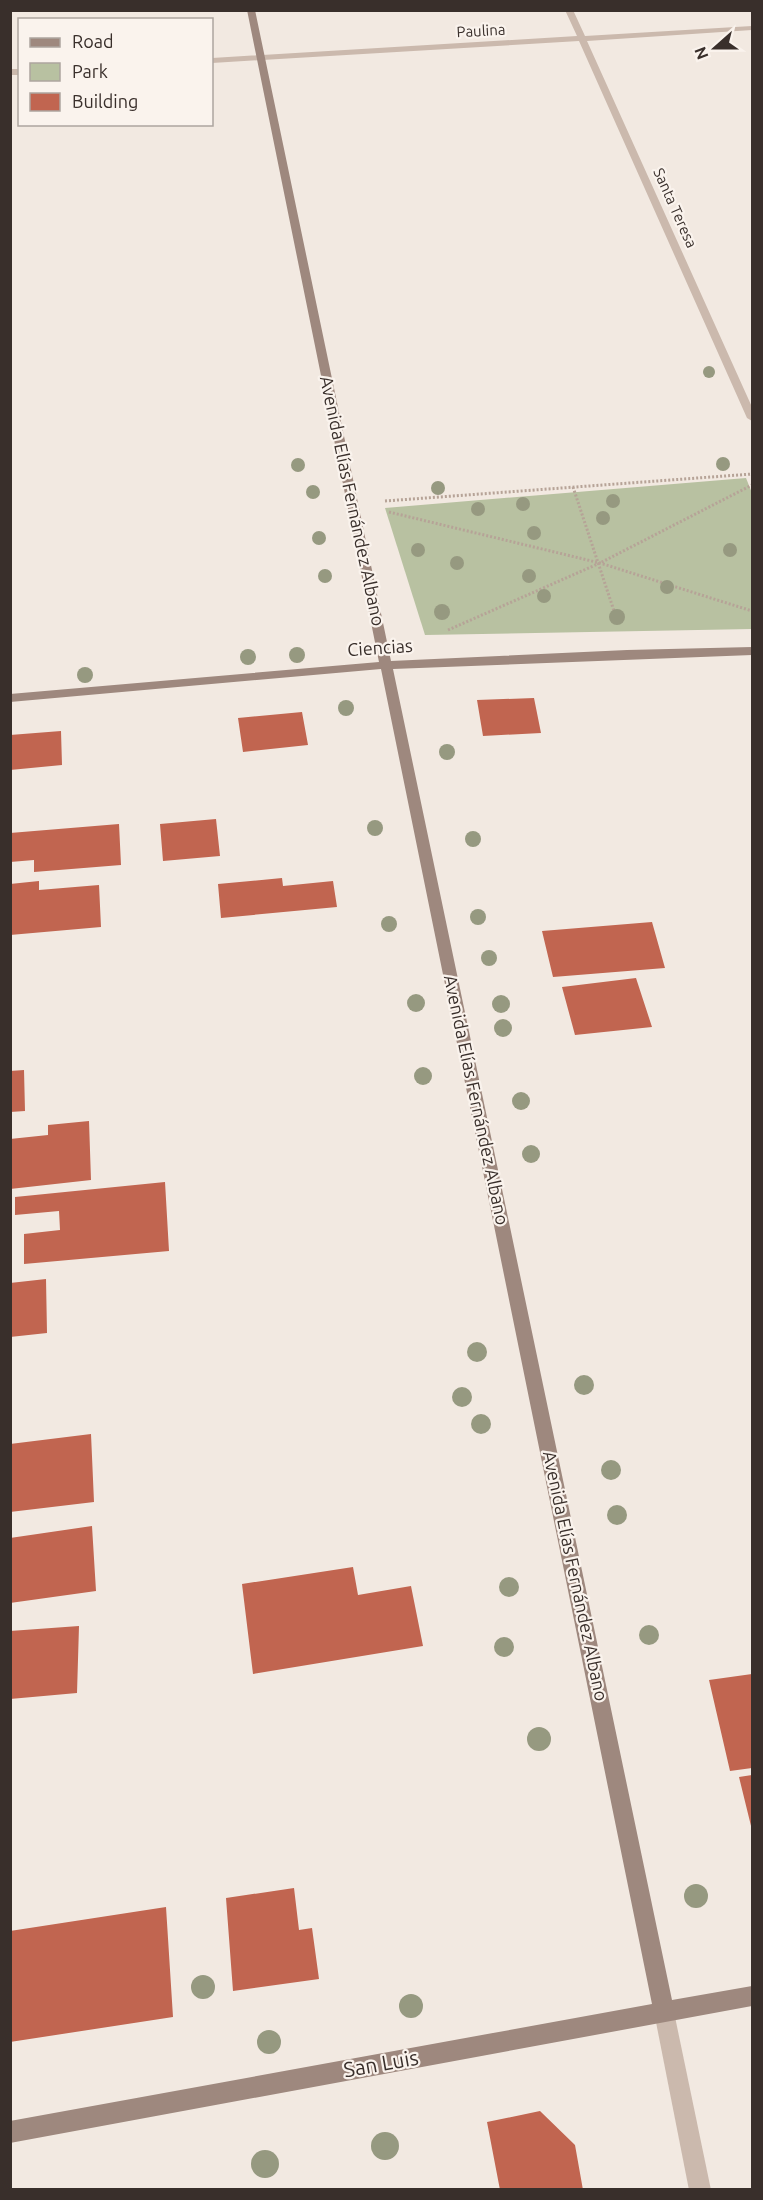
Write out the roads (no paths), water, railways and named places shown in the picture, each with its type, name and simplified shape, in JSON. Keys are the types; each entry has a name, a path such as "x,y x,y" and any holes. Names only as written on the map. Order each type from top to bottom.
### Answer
{"street":[{"name":"Avenida Elías Fernández Albano","path":"251,10 700,2190"},
{"name":"Santa Teresa","path":"569,10 753,418"},
{"name":"Paulina","path":"213,61 753,28"},
{"name":"Ciencias","path":"10,698 386,665 627,654 753,651"},
{"name":"San Luis","path":"10,2132 753,1996"}]}
